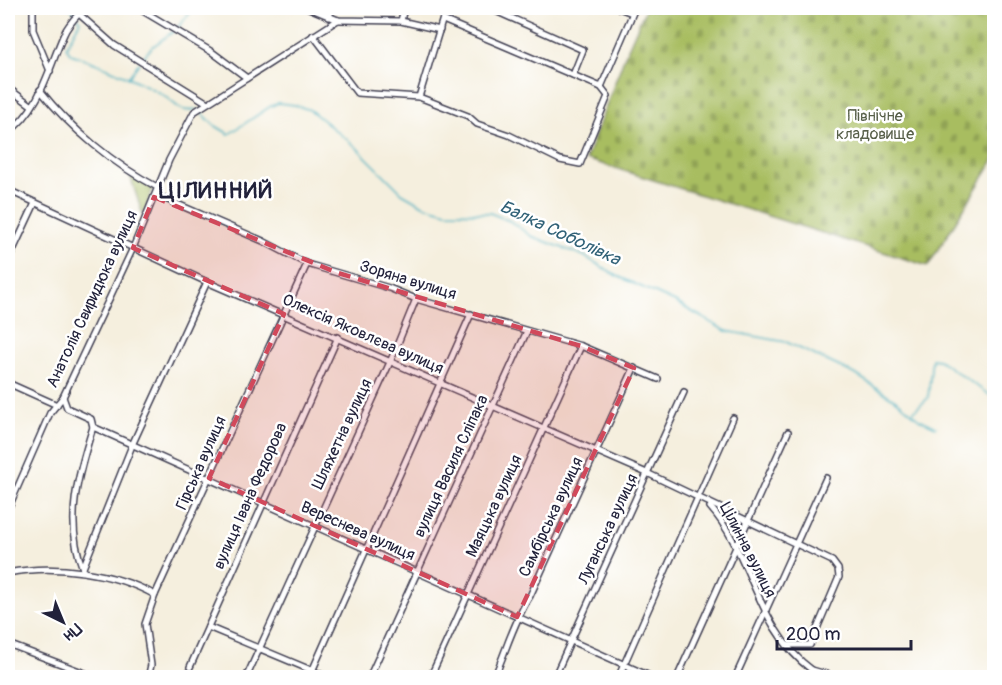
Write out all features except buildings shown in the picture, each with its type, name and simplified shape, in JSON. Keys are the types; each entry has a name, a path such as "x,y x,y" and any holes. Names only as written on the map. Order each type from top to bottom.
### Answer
{"street":[{"path":"33,8 33,30 50,71"},
{"path":"8,132 19,124 31,105 50,71 64,33 84,8"},
{"path":"138,8 213,52 247,78"},
{"path":"309,8 338,20 401,21 440,30"},
{"path":"329,17 332,8"},
{"path":"401,21 404,8"},
{"path":"419,97 446,8"},
{"path":"489,8 583,50 573,75"},
{"path":"601,87 634,10 619,8"},
{"path":"79,14 114,45 206,102"},
{"name":"Анатолія Свиридюка вулиця","path":"8,509 50,413 63,397 133,248 183,129 194,112 206,102 338,20"},
{"path":"313,35 357,93 419,97 468,116 477,124 560,160 580,164 608,96 601,87 443,20"},
{"path":"8,88 31,105"},
{"path":"40,90 55,109 96,144 130,172 157,187"},
{"name":"Олексія Яковлєва вулиця","path":"8,190 207,282 391,360 648,474 707,504"},
{"name":"Зоряна вулиця","path":"154,197 161,197 238,230 307,264 389,288 416,299 581,346 658,379"},
{"path":"8,261 34,203"},
{"name":"Гірська вулиця","path":"148,678 151,665 145,624 155,595 307,264"},
{"path":"84,571 133,442 207,282"},
{"name":"Шляхетна вулиця","path":"246,678 391,360 416,299"},
{"path":"309,678 471,314"},
{"name":"вулиця Василя Сліпака","path":"369,678 527,331"},
{"name":"вулиця Івана Федорова","path":"190,667 262,502 338,338"},
{"name":"Маяцька вулиця","path":"430,678 581,346"},
{"name":"Самбірська вулиця","path":"494,678 515,630 518,617 530,597 634,368"},
{"path":"8,383 57,405"},
{"name":"Луганська вулиця","path":"554,678 684,392"},
{"name":"Вереснева вулиця","path":"63,397 67,408 91,419 93,427 133,442 208,478 654,678"},
{"path":"618,678 734,418"},
{"path":"84,571 75,549 74,509 80,467 93,427"},
{"path":"677,678 788,432"},
{"path":"735,678 826,478"},
{"name":"Цілинна вулиця","path":"707,504 796,543 836,564 839,577 810,645 787,645"},
{"name":"Цілинна вулиця","path":"707,504 717,514 766,613 787,645 812,670"},
{"path":"8,573 46,570 84,571 155,595"},
{"path":"208,627 330,678"},
{"path":"8,644 98,678"},
{"path":"811,678 812,670 840,678"}],"highlighted area":[{"path":"154,197 338,273 581,346 634,368 517,617 209,478 284,314 133,248"}],"green space":[{"name":"Північне кладовище","path":"646,8 994,8 994,160 928,266 586,159 626,53"},
{"path":"130,175 153,188 143,216"}],"waterway":[{"name":"Балка Соболівка","path":"70,8 75,13"},
{"path":"178,27 194,8"},
{"name":"Балка Соболівка","path":"78,17 80,21 66,47 71,54 141,83 182,109 195,109"},
{"path":"142,59 152,47 174,31"},
{"path":"128,78 139,63"},
{"name":"Балка Соболівка","path":"199,110 214,125 229,134 278,103 310,110 355,146 402,193 425,206 447,212 490,213 510,221 531,236 584,256 617,276 675,302 726,331 786,342 855,374 900,403 919,419 936,427"},
{"name":"Балка Соболівка","path":"912,413 928,398 932,359 939,360 994,398"}],"district":[{"name":"ЦІЛИННИЙ","path":"216,191"}]}
